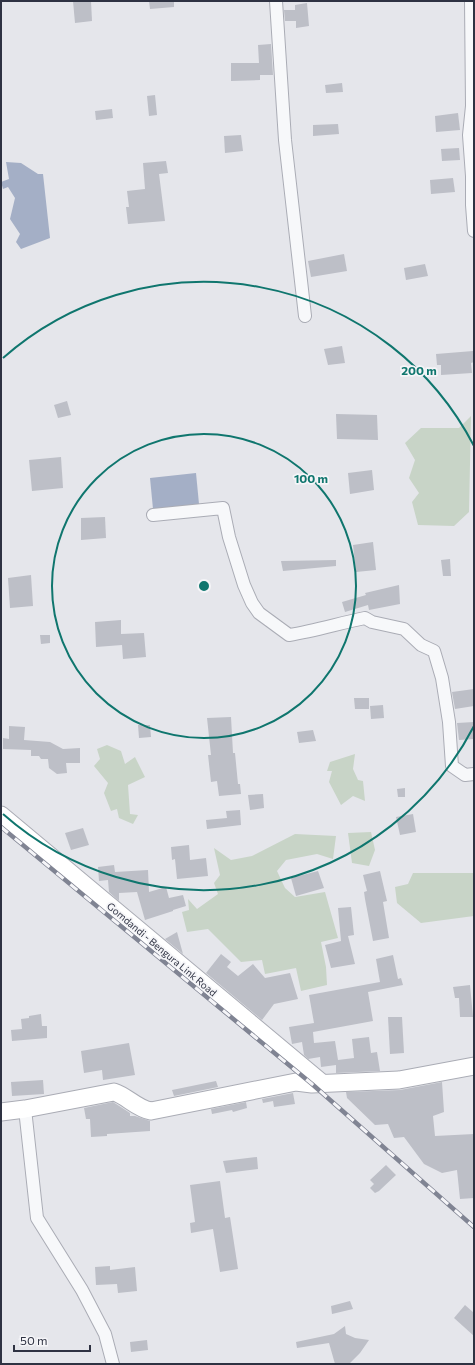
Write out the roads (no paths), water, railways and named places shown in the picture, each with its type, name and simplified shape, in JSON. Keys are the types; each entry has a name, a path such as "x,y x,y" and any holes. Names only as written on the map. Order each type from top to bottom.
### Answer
{"main road":[{"name":"Gomdandi - Bengura Link Road","path":"1,814 322,1083"},
{"path":"1,1112 25,1109 114,1092 142,1108 151,1111 296,1082 322,1083 399,1080 474,1066"}],"street":[{"path":"276,1 284,140 305,316"},
{"path":"471,1 472,106 470,135 474,231"},
{"path":"153,516 223,508 229,537 244,585 252,603 259,614 289,635 365,618 372,622 404,629 421,645 434,651 442,678 449,722 452,766 465,775 474,774"},
{"path":"25,1109 37,1218 89,1303 105,1334 113,1364"}],"water":[{"path":"6,162 21,163 38,174 43,174 50,238 21,249 16,242 20,234 10,219 15,198 8,187 3,189 1,182 9,179"},
{"path":"196,473 199,504 153,509 150,478"}],"railway":[{"path":"1,827 312,1084 474,1227"}]}
